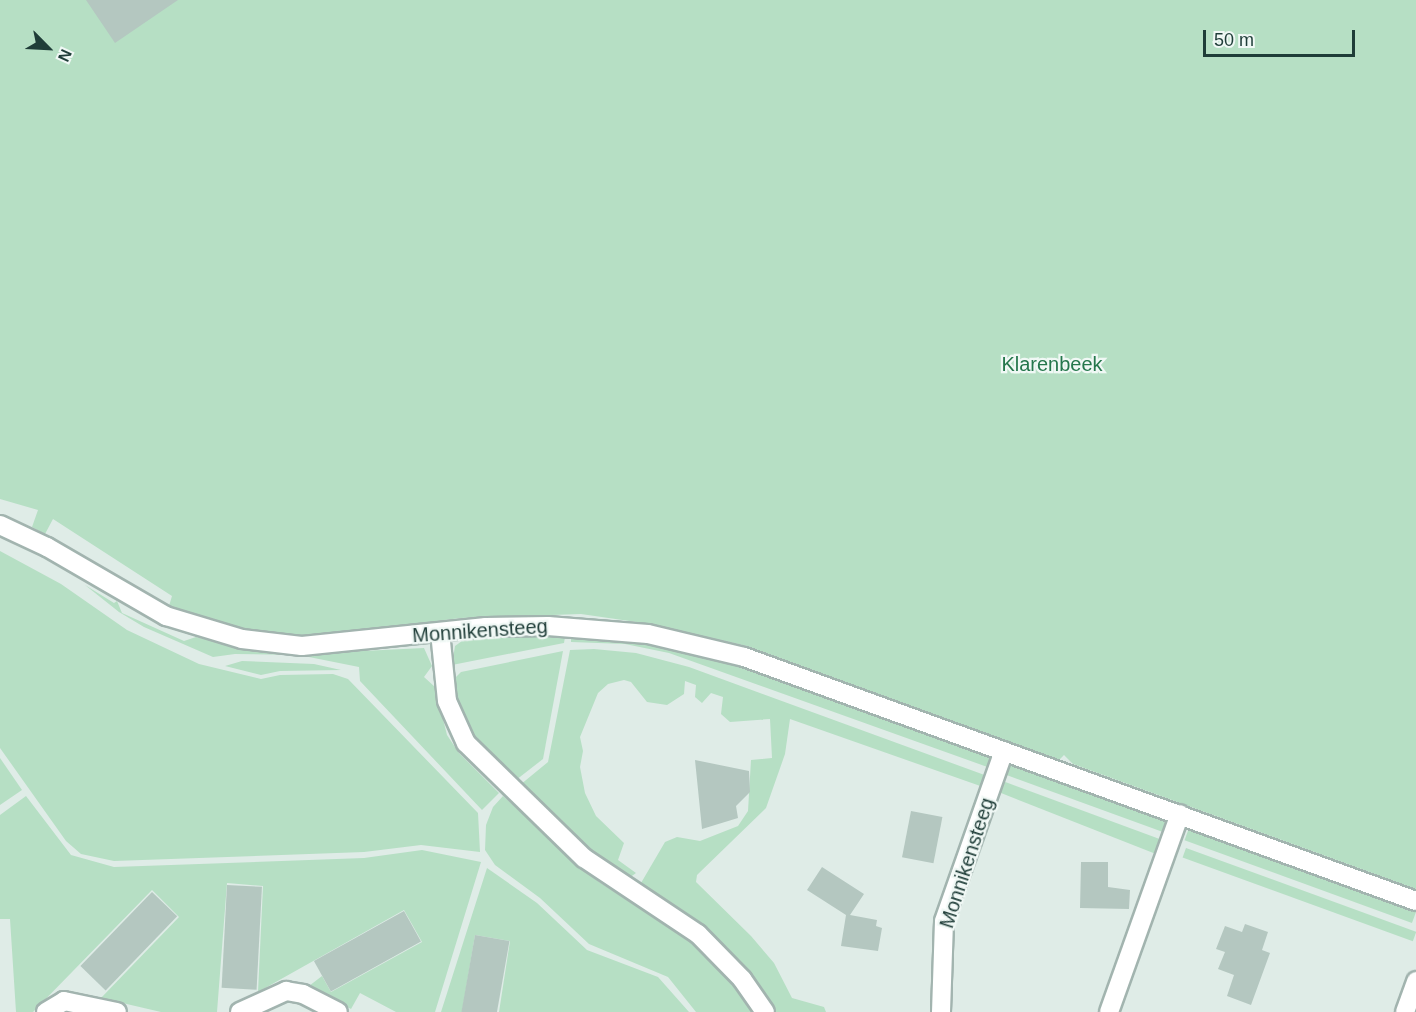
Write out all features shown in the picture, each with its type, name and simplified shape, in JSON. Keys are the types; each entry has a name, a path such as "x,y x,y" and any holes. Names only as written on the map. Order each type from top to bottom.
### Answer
{"street":[{"name":"Monnikensteeg","path":"0,525 55,551 143,605 222,634 302,645 486,627 583,627 691,643 774,667 1416,901"},
{"path":"440,633 447,701 466,743 584,858 698,934 742,979 765,1012"},
{"name":"Monnikensteeg","path":"941,1012 944,921 1004,751"},
{"path":"1109,1012 1180,814"},
{"path":"1405,1012 1416,981"},
{"path":"240,1012 286,991 303,994 338,1012"},
{"path":"46,1012 64,1001 117,1012"}],"green space":[{"name":"Klarenbeek","path":"0,0 1416,0 1416,889 1073,764 1064,755 1059,760 747,646 650,624 581,614 461,618 302,637 264,633 214,622 169,606 172,596 53,519 45,534 32,527 38,510 0,499"},
{"path":"0,551 61,584 127,630 199,664 261,679 280,675 333,674 348,679 478,813 480,852 421,845 364,852 114,861 81,854 66,841 0,748"},
{"path":"85,585 114,603 117,601 122,613 184,641 196,637 254,650 301,654 424,648 432,666 424,677 435,687 447,735 459,753 499,793 482,810 360,681 359,667 299,655 235,654 213,657 144,627 119,612"},
{"path":"513,637 565,637 564,643 452,665 455,646 462,641"},
{"path":"571,638 648,644 741,667 997,759 993,769 669,653 625,644 571,642"},
{"path":"594,649 636,653 689,667 990,777 986,788 790,719 785,754 766,808 697,875 696,882 751,936 774,963 792,998 824,1007 826,1012 776,1012 727,947 641,883 665,842 677,837 700,841 738,826 748,811 751,760 772,758 770,719 730,722 721,714 723,697 711,693 702,703 695,697 696,685 685,681 684,694 667,705 647,702 631,682 624,680 608,684 598,693 580,737 583,751 580,767 585,793 596,816 624,843 618,860 636,873 629,878 587,848 520,785 548,762 570,650"},
{"path":"563,651 543,759 516,780 470,730 458,704 455,678 461,672"},
{"path":"242,661 314,664 341,670 280,671 261,675 225,666"},
{"path":"0,758 22,790 0,805"},
{"path":"1006,762 1170,822 1166,833 1002,773"},
{"path":"1000,780 1165,841 1161,856 996,791"},
{"path":"26,796 71,855 114,867 364,858 422,850 481,862 435,1012 396,1012 360,993 351,1009 309,986 322,976 331,992 422,942 404,910 258,992 263,886 227,883 217,1012 161,1012 101,998 179,917 152,890 33,1012 16,1012 10,919 0,919 0,815"},
{"path":"503,796 599,882 692,941 715,963 753,1012 696,1012 668,977 589,944 540,898 495,865 485,850 486,825 493,807"},
{"path":"1189,828 1416,911 1412,923 1185,840"},
{"path":"1186,848 1416,932 1413,941 1183,857"},
{"path":"487,868 537,903 587,950 658,977 689,1012 499,1012 510,941 475,935 462,1012 441,1012"}],"building":[{"path":"86,0 178,0 115,43"},
{"path":"695,760 749,771 750,792 736,806 738,818 702,829"},
{"path":"911,811 942,817 933,863 902,857"},
{"path":"1081,862 1108,862 1108,887 1130,890 1129,909 1080,908"},
{"path":"822,867 864,894 850,915 877,920 876,926 882,928 878,951 841,946 846,915 807,890"},
{"path":"227,885 262,887 257,990 222,988"},
{"path":"152,892 177,916 106,990 80,966"},
{"path":"404,911 421,942 331,992 314,961"},
{"path":"1245,924 1268,932 1262,950 1270,953 1251,1005 1227,996 1234,975 1218,969 1225,952 1216,949 1225,926 1242,932"},
{"path":"475,935 509,941 497,1012 461,1012"}]}
